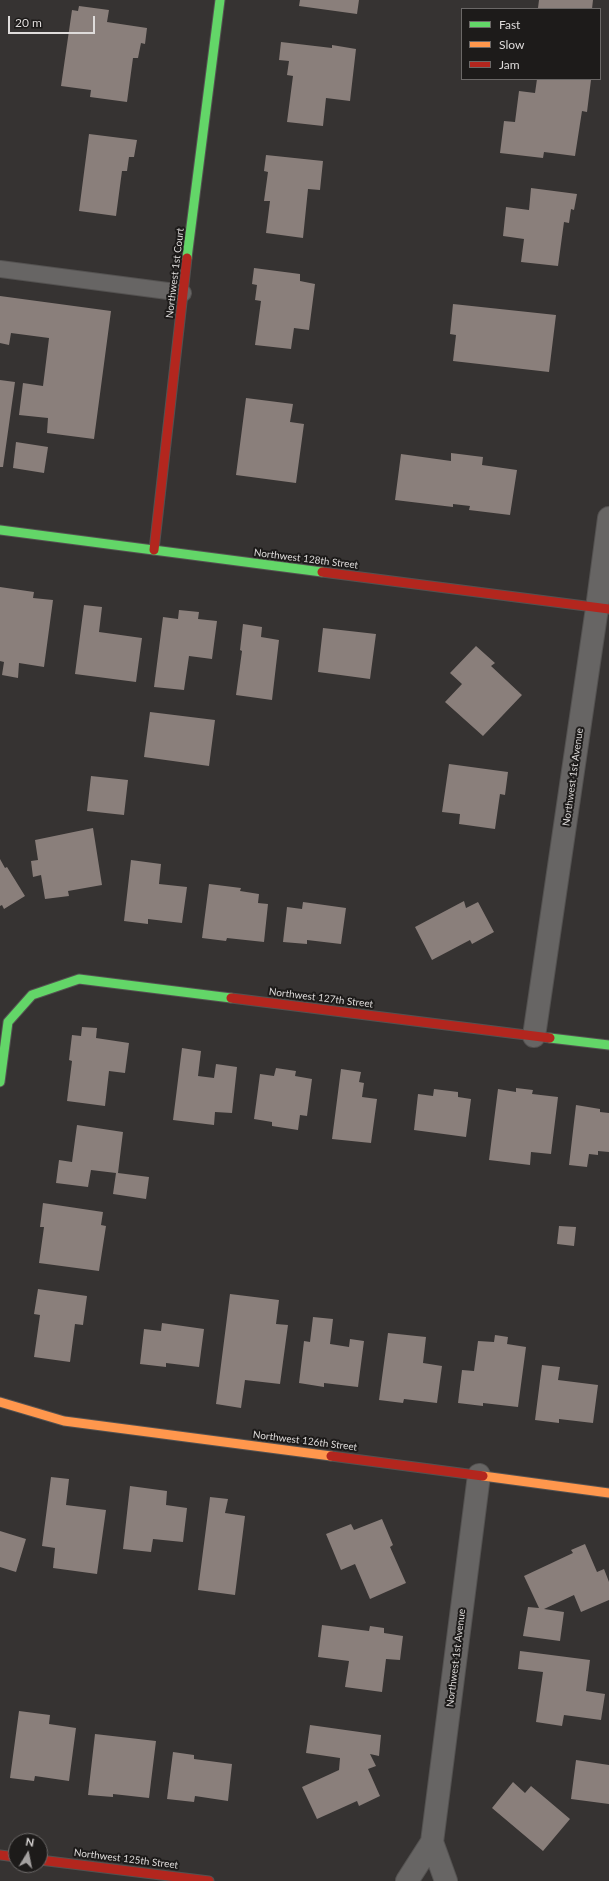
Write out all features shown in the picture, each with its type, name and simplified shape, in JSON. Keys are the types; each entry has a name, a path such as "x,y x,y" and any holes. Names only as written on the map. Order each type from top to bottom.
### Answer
{"street":[{"name":"Northwest 1st Court","path":"154,550 183,293 220,0"},
{"name":"Northwest 1st Avenue","path":"534,1036 603,609 609,518"},
{"name":"Northwest 128th Street","path":"0,530 603,609"},
{"name":"Northwest 127th Street","path":"0,1082 8,1022 32,995 79,980 609,1045"},
{"name":"Northwest 126th Street","path":"0,1402 64,1421 609,1493"},
{"name":"Northwest 1st Avenue","path":"407,1881 432,1842 479,1475"},
{"name":"Northwest 1st Avenue","path":"432,1842 446,1881"},
{"name":"Northwest 125th Street","path":"48,1861 209,1881"}],"lane":[{"path":"0,269 183,293"}],"building":[{"path":"300,0 359,0 357,14 299,6"},
{"path":"539,0 593,0 592,8 538,8"},
{"path":"79,6 109,10 107,22 147,28 145,44 141,43 138,58 133,58 127,102 90,97 91,90 61,86 72,10 78,11"},
{"path":"281,42 332,48 332,45 356,49 350,101 326,98 323,126 287,122 293,76 287,75 289,61 279,60"},
{"path":"537,80 591,80 587,112 582,111 575,156 544,152 543,158 500,153 504,121 515,122 519,91 535,93"},
{"path":"89,134 137,140 134,157 129,157 127,171 122,171 116,216 79,211"},
{"path":"266,155 323,161 320,190 308,189 303,238 266,233 270,201 264,201 268,172 264,171"},
{"path":"531,188 577,194 574,210 571,209 569,223 564,222 558,266 521,262 524,239 503,236 506,207 529,210"},
{"path":"254,268 300,274 300,281 315,284 309,330 294,328 291,349 255,345 261,301 255,300 257,285 252,284"},
{"path":"0,296 111,311 94,439 47,433 48,418 19,415 23,383 43,386 49,338 11,333 9,345 0,343"},
{"path":"453,304 556,315 549,372 453,361 456,335 450,334"},
{"path":"0,380 15,382 3,467 0,467"},
{"path":"246,398 293,404 290,422 304,424 296,483 236,475"},
{"path":"16,442 48,447 44,473 13,468"},
{"path":"451,453 483,457 482,465 517,470 510,515 469,510 470,506 453,504 453,507 395,500 401,454 451,461"},
{"path":"0,587 34,592 33,598 53,600 44,667 19,663 18,678 2,675 4,662 0,661"},
{"path":"84,605 102,607 99,632 142,638 136,682 75,674"},
{"path":"179,610 199,612 198,619 217,621 212,659 189,656 184,690 154,687 163,617 178,619"},
{"path":"243,624 262,627 261,637 279,640 272,700 236,695 242,651 240,650"},
{"path":"323,628 376,634 370,679 318,672"},
{"path":"476,646 495,663 491,666 522,695 483,736 445,702 462,684 450,673"},
{"path":"150,712 215,720 209,766 144,757"},
{"path":"449,764 508,772 505,795 500,794 495,829 459,824 460,814 442,812"},
{"path":"91,776 128,780 124,815 87,811"},
{"path":"93,828 102,885 68,891 69,896 45,899 41,875 33,877 31,861 38,860 35,840"},
{"path":"0,859 5,868 7,867 25,896 4,909 2,905 0,906"},
{"path":"131,860 161,864 159,884 187,887 182,923 148,919 148,924 124,921"},
{"path":"209,884 241,888 240,891 259,894 258,903 268,904 264,942 227,938 226,941 202,938"},
{"path":"464,901 466,908 478,902 494,932 472,944 470,940 432,960 415,927"},
{"path":"303,902 346,908 341,944 307,940 307,944 283,942 287,907 302,909"},
{"path":"82,1027 97,1028 96,1038 129,1043 125,1073 109,1071 105,1106 67,1101 72,1061 69,1060 72,1035 81,1036"},
{"path":"182,1048 201,1051 198,1076 214,1078 216,1064 237,1067 232,1113 215,1112 214,1125 173,1120"},
{"path":"276,1068 296,1071 295,1076 312,1079 307,1116 300,1115 298,1130 272,1126 272,1122 254,1119 260,1074 274,1076"},
{"path":"341,1069 361,1072 359,1082 364,1083 362,1097 377,1099 371,1143 332,1139"},
{"path":"516,1088 533,1090 532,1094 558,1097 551,1154 531,1152 530,1165 489,1160 498,1089 516,1092"},
{"path":"434,1089 458,1092 458,1097 471,1099 466,1137 414,1130 418,1094 433,1096"},
{"path":"576,1105 600,1109 600,1112 609,1113 609,1152 598,1151 598,1155 589,1154 587,1167 569,1165"},
{"path":"77,1125 123,1132 118,1173 149,1177 146,1199 113,1194 116,1173 91,1170 88,1187 56,1183 59,1160 72,1162"},
{"path":"43,1203 103,1212 101,1225 106,1226 99,1271 39,1263 44,1227 40,1227"},
{"path":"559,1226 576,1227 574,1246 557,1244"},
{"path":"38,1289 87,1296 83,1325 75,1324 70,1362 34,1357 40,1315 34,1314"},
{"path":"230,1294 279,1300 276,1324 288,1325 280,1384 245,1380 241,1408 216,1404"},
{"path":"313,1317 333,1319 330,1344 349,1347 350,1339 364,1341 358,1387 324,1383 324,1387 299,1383 304,1341 310,1342"},
{"path":"162,1323 204,1329 199,1367 166,1363 166,1367 140,1364 144,1329 161,1331"},
{"path":"388,1333 426,1337 423,1363 442,1366 437,1403 404,1399 403,1403 379,1400"},
{"path":"495,1335 508,1337 507,1344 526,1347 518,1407 483,1403 483,1406 458,1403 462,1370 474,1371 478,1341 494,1342"},
{"path":"542,1365 560,1367 558,1380 598,1385 593,1423 559,1419 559,1423 535,1420"},
{"path":"51,1477 69,1479 66,1505 106,1510 97,1574 53,1568 55,1548 42,1546"},
{"path":"130,1486 167,1491 166,1505 187,1508 183,1542 153,1539 151,1552 123,1549"},
{"path":"210,1497 228,1499 225,1513 245,1516 235,1595 198,1590"},
{"path":"382,1519 393,1545 390,1547 406,1583 370,1599 355,1564 341,1570 326,1534 351,1524 354,1530"},
{"path":"0,1531 26,1539 16,1572 0,1567"},
{"path":"585,1544 597,1572 604,1569 609,1582 609,1600 581,1612 574,1595 544,1609 564,1612 560,1641 523,1636 528,1607 539,1608 524,1576 573,1553 571,1550"},
{"path":"322,1625 369,1631 370,1626 384,1628 384,1633 403,1636 400,1660 386,1659 382,1692 345,1687 349,1661 318,1657"},
{"path":"520,1651 590,1660 586,1691 605,1694 601,1720 564,1715 562,1726 536,1722 543,1672 518,1669"},
{"path":"19,1711 50,1715 49,1724 76,1728 69,1781 35,1776 34,1781 10,1778"},
{"path":"310,1725 381,1735 379,1756 370,1754 376,1766 368,1769 380,1796 359,1806 357,1801 317,1819 302,1787 339,1770 340,1758 306,1753"},
{"path":"95,1734 156,1741 149,1798 113,1794 113,1797 88,1795"},
{"path":"173,1752 194,1755 194,1759 232,1764 228,1801 195,1796 194,1802 167,1799"},
{"path":"576,1760 609,1765 609,1804 571,1799"},
{"path":"513,1782 525,1793 531,1786 570,1819 543,1851 492,1808"}],"traffic: fast":[{"path":"187,258 220,0"},
{"path":"0,530 322,572"},
{"path":"0,1082 8,1022 32,995 79,979 231,998"},
{"path":"550,1038 609,1045"}],"traffic: slow":[{"path":"0,1402 64,1421 331,1456"},
{"path":"483,1476 609,1493"}],"traffic: jam":[{"path":"154,550 187,258"},
{"path":"322,572 609,609"},
{"path":"231,998 550,1038"},
{"path":"331,1456 483,1476"},
{"path":"0,1855 8,1856"},
{"path":"48,1861 209,1881"}]}
